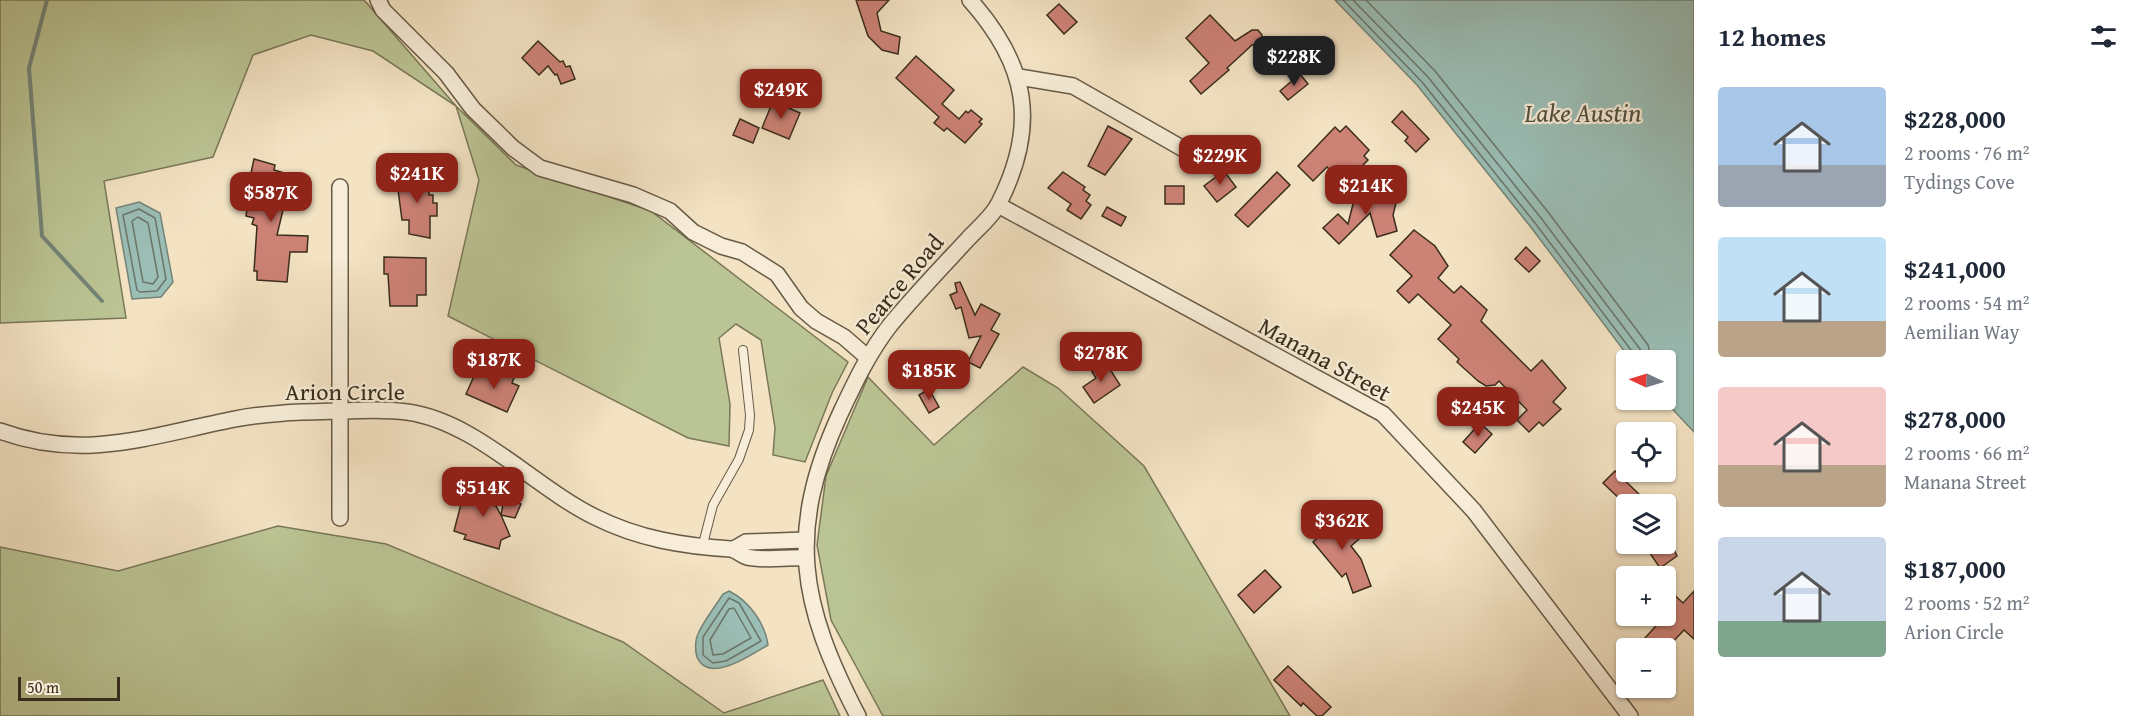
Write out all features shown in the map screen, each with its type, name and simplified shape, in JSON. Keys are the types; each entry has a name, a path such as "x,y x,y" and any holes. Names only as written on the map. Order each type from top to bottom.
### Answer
{"street":[{"path":"378,0 383,10 446,74 473,109 513,148 540,168 633,195 670,211 693,232 721,246 742,252 762,263 777,274 801,308 816,321 844,337 867,357"},
{"name":"Pearce Road","path":"858,716 823,641 810,593 805,540 806,520 816,472 826,445 867,357 890,326 999,205 1016,163 1024,116 1018,77 994,26 970,0"},
{"path":"1018,77 1073,86 1194,155"},
{"path":"340,187 342,411 340,518"},
{"name":"Manana Street","path":"999,205 1383,414 1474,511 1630,716"},
{"name":"Arion Circle","path":"0,431 49,444 111,445 138,442 257,415 342,411 408,412 463,432 594,517 650,538 702,548 734,549 746,542 760,549 806,558"},
{"name":"Arion Circle","path":"760,549 805,540"}],"lane":[{"path":"702,548 713,505 739,459 748,430 750,415 743,350"}],"green space":[{"path":"0,0 364,0 456,106 373,51 311,35 253,55 213,157 104,181 126,318 0,323"},
{"path":"456,106 516,165 651,211 848,362 832,393 805,462 773,455 775,428 761,340 736,324 719,338 730,404 729,446 688,438 448,316 479,180"},
{"path":"1023,367 1058,388 1144,466 1290,716 883,716 831,620 817,545 826,476 868,377 934,445"},
{"path":"278,526 386,544 623,642 724,713 823,680 840,716 0,716 0,547 118,571"}],"water":[{"name":"Lake Austin","path":"1335,0 1694,0 1694,432 1673,410 1676,410 1676,350 1623,350 1530,226 1417,85"},
{"path":"139,202 160,213 173,282 161,297 132,299 116,208"},
{"path":"729,591 755,614 760,621 768,645 731,665 711,668 703,665 697,657 696,639 723,594"}],"building":[{"path":"856,0 889,0 877,13 881,31 900,37 898,54 882,50 868,36"},
{"path":"1059,4 1077,22 1064,34 1047,15"},
{"path":"1210,15 1235,41 1252,30 1258,30 1262,35 1262,40 1257,45 1252,45 1227,68 1229,70 1201,94 1190,81 1209,63 1186,38"},
{"path":"538,41 560,62 563,61 566,67 570,66 575,79 561,84 557,74 555,75 548,66 539,75 522,58"},
{"path":"916,56 954,90 942,104 959,119 966,111 968,113 971,110 982,119 979,122 982,124 965,143 947,128 944,131 934,123 939,117 896,78"},
{"path":"1300,74 1308,84 1288,100 1280,91"},
{"path":"773,101 800,113 789,139 762,128"},
{"path":"1402,111 1429,139 1416,152 1405,141 1408,137 1392,122"},
{"path":"740,119 759,128 753,143 733,135"},
{"path":"1108,126 1132,139 1105,175 1088,166"},
{"path":"1346,126 1369,150 1364,156 1368,160 1344,184 1327,167 1313,181 1298,166 1335,127 1340,132"},
{"path":"254,159 275,165 274,170 291,175 281,209 283,210 277,235 308,236 307,252 290,252 287,282 257,280 257,271 254,271 257,226 252,224 254,218 246,216 248,202 245,201"},
{"path":"1224,171 1236,187 1217,202 1204,186"},
{"path":"1063,172 1085,187 1083,190 1090,195 1086,201 1091,205 1081,219 1067,210 1071,204 1048,188"},
{"path":"1277,172 1290,185 1248,227 1235,215"},
{"path":"411,173 429,173 429,195 433,195 433,203 437,203 437,216 430,216 430,238 409,234 409,220 402,220 397,182 411,182"},
{"path":"1165,186 1184,186 1184,204 1165,204"},
{"path":"1356,192 1372,196 1385,192 1396,203 1393,215 1397,231 1377,237 1370,213 1339,244 1323,228 1338,214 1348,224"},
{"path":"1107,207 1126,217 1121,226 1102,216"},
{"path":"1414,230 1435,246 1448,266 1438,278 1454,293 1461,286 1487,310 1481,321 1531,371 1542,360 1566,388 1553,402 1561,409 1543,426 1539,422 1529,432 1517,420 1527,410 1499,381 1495,385 1486,386 1478,381 1457,362 1459,359 1438,339 1451,325 1418,294 1409,303 1397,291 1412,276 1390,255"},
{"path":"1526,247 1540,261 1529,272 1515,259"},
{"path":"384,257 426,258 426,295 417,295 417,306 390,306 388,274 384,274"},
{"path":"960,282 975,315 981,304 1000,314 991,330 999,334 980,368 968,362 981,336 969,338 961,307 956,309 950,295 957,292 955,283"},
{"path":"1106,363 1120,385 1094,403 1083,387 1096,378 1092,372"},
{"path":"481,371 498,377 500,372 514,378 512,383 519,386 507,412 466,394 475,374 479,375"},
{"path":"929,389 939,407 929,413 919,395"},
{"path":"1480,423 1492,434 1475,453 1463,442"},
{"path":"1615,471 1616,482 1626,482 1639,494 1616,495 1603,483"},
{"path":"467,481 484,486 479,502 496,506 501,515 510,536 501,540 499,549 464,539 466,535 454,531"},
{"path":"504,499 521,504 515,518 501,515"},
{"path":"1321,517 1339,530 1352,519 1365,534 1351,546 1361,559 1371,586 1353,593 1346,573 1342,577 1313,542 1317,538 1310,534"},
{"path":"1650,554 1676,554 1677,556 1663,566 1659,566"},
{"path":"1265,570 1281,587 1254,613 1238,595"},
{"path":"1694,591 1694,639 1684,630 1676,638 1645,638 1656,626 1676,626 1676,596 1683,603"},
{"path":"1288,666 1331,707 1322,716 1317,716 1303,703 1301,706 1274,680"}],"waterway":[{"path":"47,0 29,68 42,236 102,301"}]}
